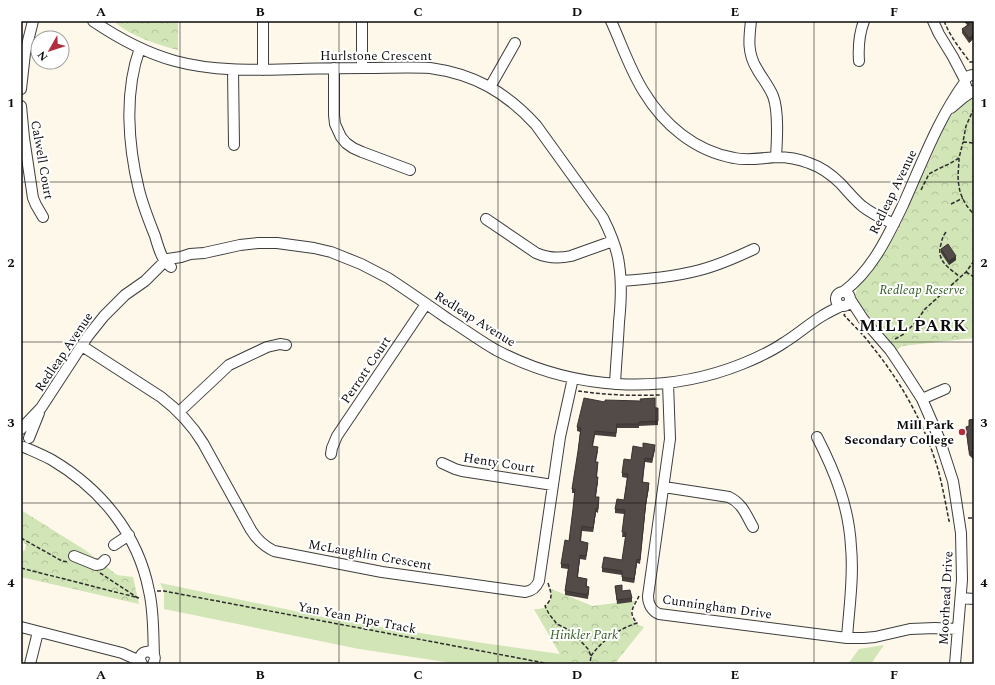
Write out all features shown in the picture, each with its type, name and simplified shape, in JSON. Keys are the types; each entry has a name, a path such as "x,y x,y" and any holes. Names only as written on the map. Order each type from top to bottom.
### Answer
{"street":[{"path":"21,89 25,53 33,21"},
{"name":"Hurlstone Crescent","path":"93,21 119,38 140,48 174,61 211,68 233,70 334,68 441,69 465,76 506,96 536,125 596,209 609,230 619,264 621,281 615,384"},
{"path":"263,21 263,70"},
{"path":"362,21 362,68"},
{"path":"611,21 636,78 644,92 663,118 684,137 702,148 723,156 747,160 776,157 789,158 809,163 826,172 840,183 862,206 870,212 894,224"},
{"path":"750,21 749,42 753,60 756,68 773,96 775,104 777,140 776,157"},
{"path":"859,61 859,38 864,21"},
{"path":"933,21 953,57 969,78 967,88 973,90"},
{"path":"490,87 514,43"},
{"path":"140,48 134,66 130,94 130,139 139,191 155,236 168,263"},
{"path":"334,68 334,115 335,124 341,137 346,143 358,150 410,170"},
{"path":"233,70 234,145"},
{"name":"Redleap Avenue","path":"21,430 41,408 95,327 125,295 145,281 157,276 168,263 183,264 204,253 240,245 278,243 314,248 330,252 361,264 388,278 481,340 502,352 532,366 573,378 615,384 668,383 726,370 742,364 784,343 822,316 845,302 859,278 884,243 932,140 954,97 969,78"},
{"name":"Redleap Avenue","path":"946,113 973,90"},
{"name":"Calwell Court","path":"21,106 21,118 33,198 42,217"},
{"path":"486,218 536,253 549,258 571,256 613,241"},
{"path":"621,281 668,277 701,270 754,249"},
{"name":"Moorhead Drive","path":"845,302 863,318 890,350 922,399 939,438 953,481 962,553 961,598 955,664"},
{"name":"Perrott Court","path":"331,454 337,436 426,304"},
{"path":"179,412 229,365 267,347 280,344 286,345"},
{"name":"McLaughlin Crescent","path":"82,346 161,397 179,412 194,429 203,443 254,536 262,544 274,551 382,572 520,592 529,592 536,587 539,581 562,428 573,378"},
{"name":"Cunningham Drive","path":"668,383 670,439 648,596 651,608 656,613 847,638 875,637 910,629 958,629"},
{"path":"922,399 945,389"},
{"name":"Redleap Avenue","path":"26,443 41,408"},
{"path":"21,430 27,433 26,443 74,475 96,493 114,513 129,535 140,559 148,584 151,599 152,630 146,658 21,627"},
{"path":"816,437 833,470 844,504 849,528 852,582 847,638"},
{"name":"Henty Court","path":"442,463 462,471 553,485"},
{"path":"664,487 730,497 740,504 752,527"},
{"path":"114,545 129,535"},
{"path":"74,556 96,565 101,564 104,560"},
{"path":"961,598 974,599"},
{"path":"30,664 38,632"}],"path":[{"path":"944,21 964,55 970,62 974,62"},
{"path":"974,108 966,126 959,158 959,186 963,198 970,211 974,214"},
{"path":"963,142 974,143"},
{"path":"921,190 929,174 959,158"},
{"path":"951,204 963,198"},
{"path":"946,232 940,245 940,257 944,264 960,277"},
{"path":"895,339 904,334 915,323 925,309 966,272 974,261"},
{"path":"966,272 974,277"},
{"path":"845,302 844,315 870,343 883,360 905,393 924,430 939,472 948,521 974,518"},
{"path":"578,397 580,391 614,395 659,395"},
{"path":"21,568 139,598"},
{"path":"548,582 551,594 550,601 545,606 546,610 557,624 569,630 588,648 591,656 590,664"},
{"name":"Yan Yean Pipe Track","path":"161,590 550,664"},
{"path":"591,656 598,647 615,633 637,623"},
{"path":"569,630 610,637"}],"green space":[{"path":"114,21 178,21 178,50 135,35"},
{"name":"Redleap Reserve","path":"974,94 974,338 902,346 897,350 869,316 865,314 855,299 856,291 860,283 865,280 876,265 898,230 947,122 954,112"},
{"path":"21,510 85,550 117,575 133,577 139,604 21,577 21,552 25,550 26,545 21,539"},
{"path":"160,583 338,620 560,654 534,609 543,608 549,604 551,589 592,606 635,601 631,609 631,617 635,623 644,627 616,662 631,664 459,664 359,649 164,609 164,591"},
{"name":"Hinkler Park","path":"551,589 592,606 635,601 631,609 631,617 635,623 644,627 614,664 559,664 560,654 534,609 543,608 549,604"},
{"path":"884,645 871,664 848,664 859,649"}],"building":[{"path":"967,21 974,21 974,37 973,35 969,38 962,29 970,24"},
{"path":"948,244 956,256 949,261 941,249"},
{"path":"584,398 605,402 605,400 641,401 640,399 655,398 655,408 658,408 658,421 639,422 639,424 617,424 616,433 595,431 592,446 598,447 595,462 598,462 596,477 598,477 595,497 599,497 598,509 596,508 593,528 582,526 580,541 588,543 586,556 580,555 577,577 587,579 586,586 589,587 588,595 565,591 569,565 561,564 565,540 569,541 575,489 572,489 581,428 577,427"},
{"path":"974,419 974,454 969,450 966,427 969,426 969,420"},
{"path":"643,443 655,445 652,459 645,458 642,482 649,483 640,560 637,559 634,579 622,577 622,571 602,568 604,557 622,560 626,533 622,532 625,510 615,509 617,499 624,500 628,474 622,473 624,459 631,460 633,446 643,448"},
{"path":"622,585 622,591 630,590 632,598 617,600 615,586"}],"place":[{"name":"Mill Park Secondary College","path":"962,432"}],"district":[{"name":"MILL PARK","path":"913,326"}]}
